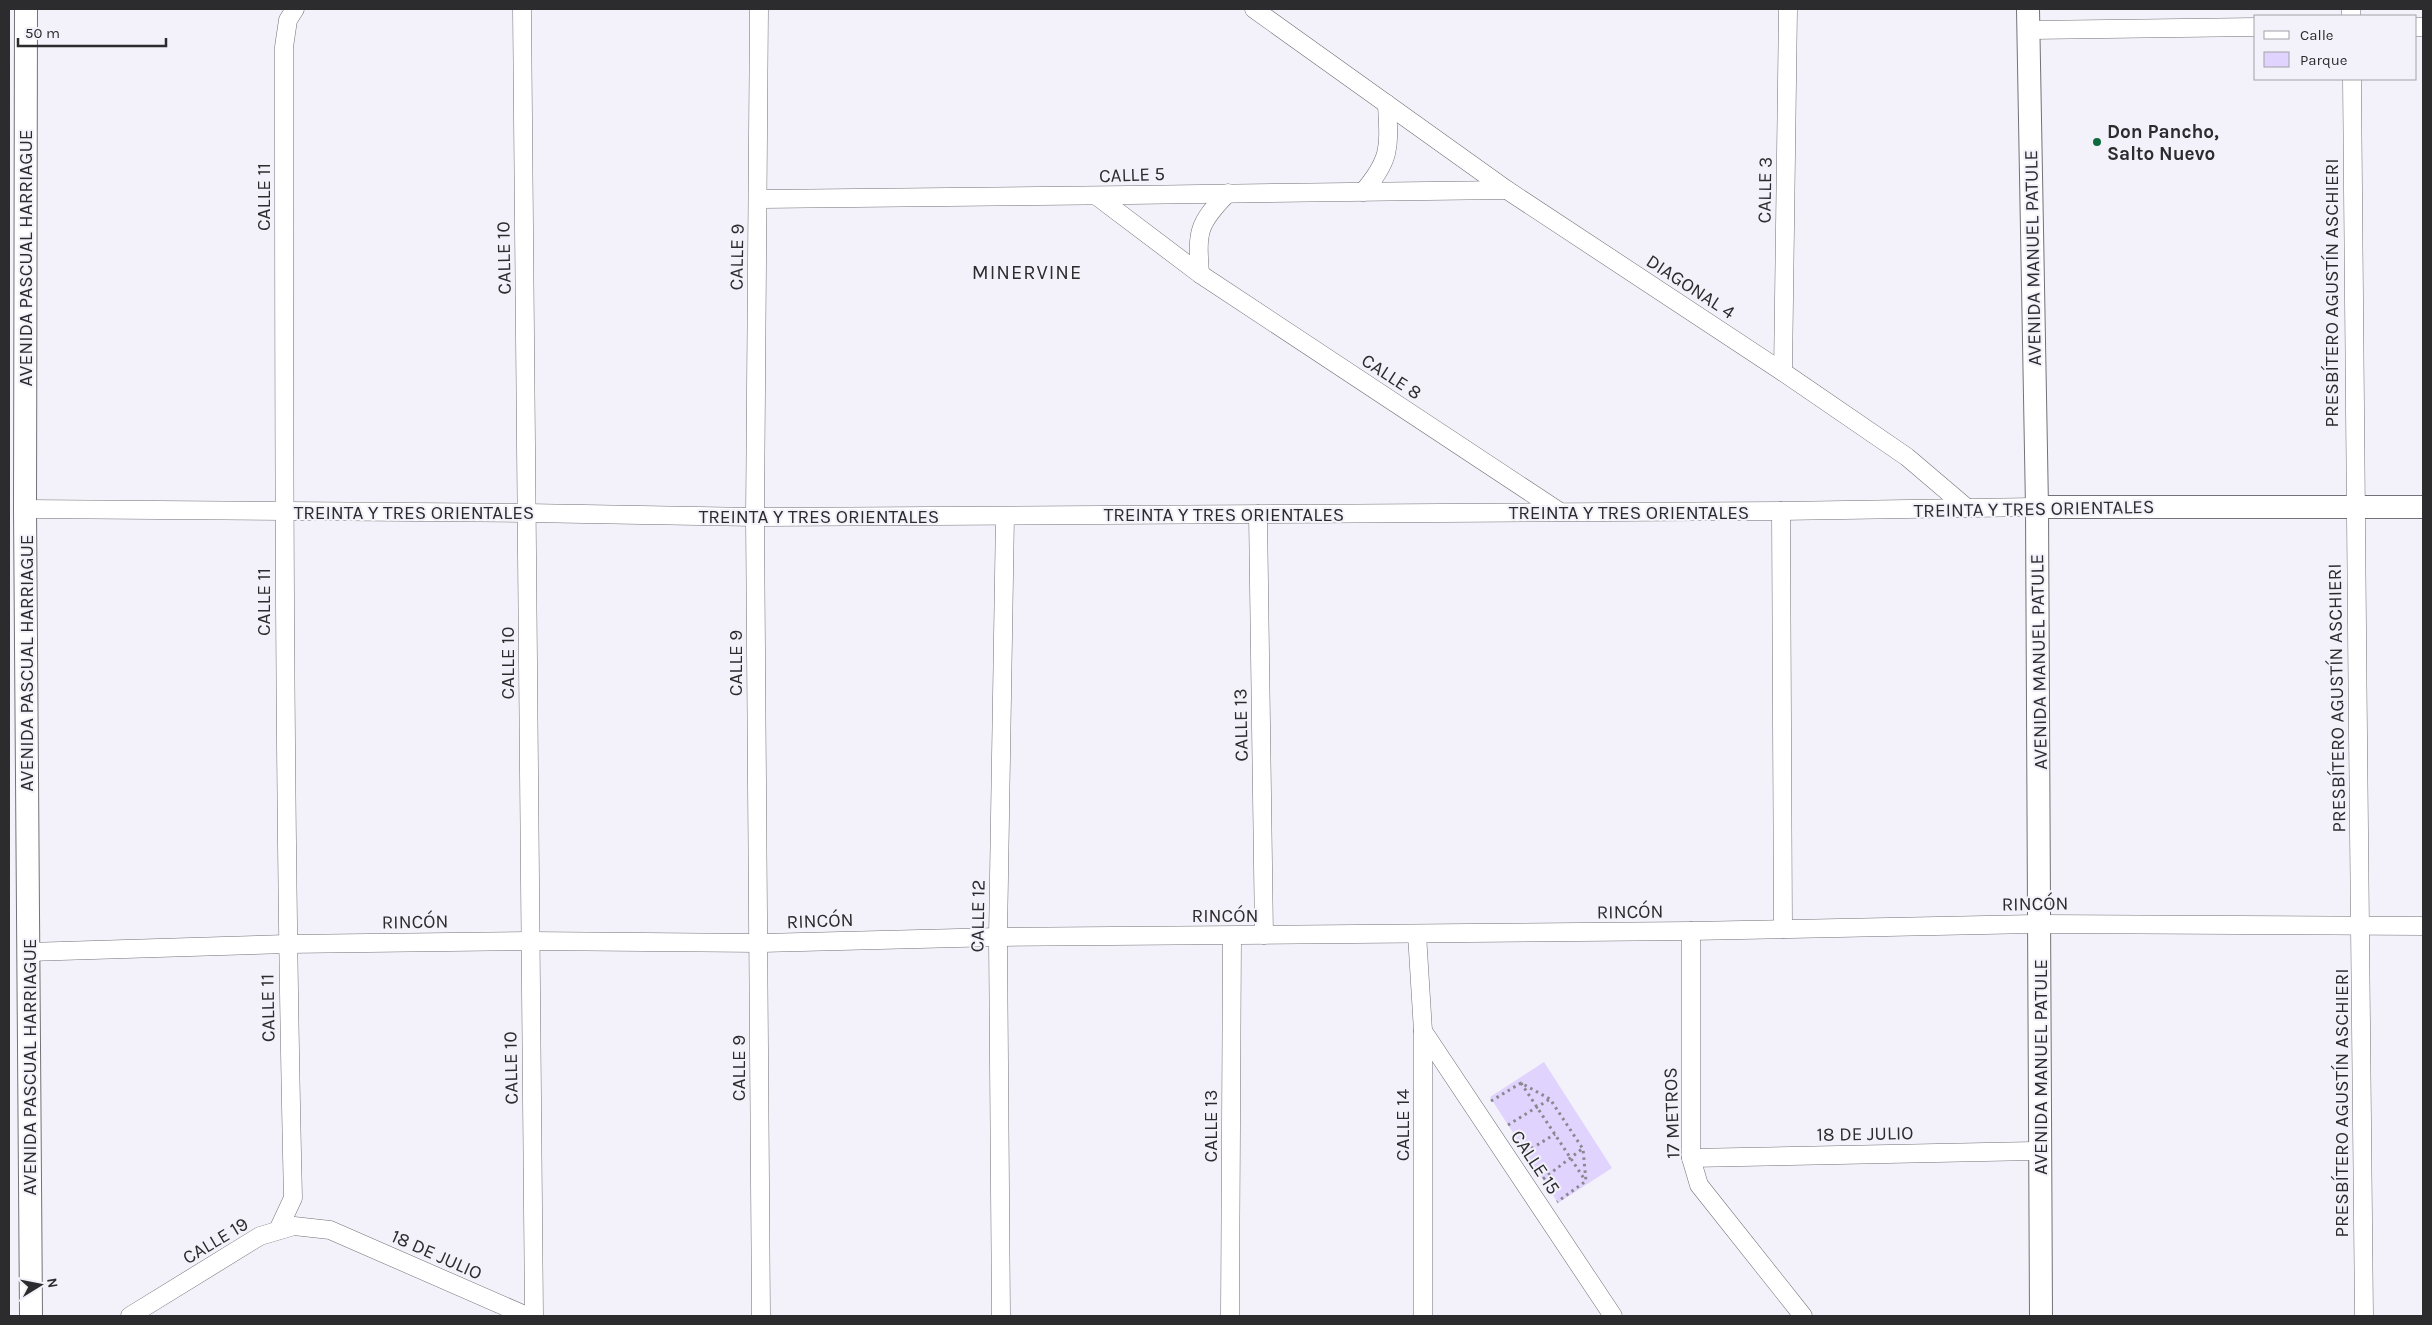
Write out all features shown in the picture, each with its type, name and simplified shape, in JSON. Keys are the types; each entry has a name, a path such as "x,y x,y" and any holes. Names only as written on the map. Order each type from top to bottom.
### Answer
{"street":[{"name":"AVENIDA PASCUAL HARRIAGUE","path":"26,9 25,509 31,1316"},
{"name":"CALLE 11","path":"278,1230 293,1198 287,944 284,512 284,47 288,20 295,9"},
{"name":"CALLE 10","path":"522,9 534,1316"},
{"name":"CALLE 9","path":"759,9 755,518 761,1316"},
{"name":"DIAGONAL 4","path":"1254,9 1507,190 1783,372 1907,457 1968,508"},
{"name":"CALLE 3","path":"1783,372 1788,9"},
{"path":"2028,19 2254,27"},
{"name":"AVENIDA MANUEL PATULE","path":"2028,19 2036,507 2041,1316"},
{"name":"PRESBÍTERO AGUSTÍN ASCHIERI","path":"2352,80 2354,507 2361,926 2364,1316"},
{"path":"1363,192 1380,171 1389,143 1387,104"},
{"name":"CALLE 5","path":"758,198 1098,197 1228,193 1507,190"},
{"path":"1200,274 1198,242 1206,214 1228,193"},
{"name":"CALLE 8","path":"1098,197 1200,274 1560,512"},
{"name":"TREINTA Y TRES ORIENTALES","path":"25,509 527,513 755,518 1781,511 2036,507 2423,506"},
{"path":"1781,511 1783,930"},
{"name":"CALLE 13","path":"1258,514 1264,936"},
{"name":"CALLE 12","path":"1001,1316 998,937 1005,516"},
{"name":"RINCÓN","path":"28,952 287,944 530,941 758,943 998,937 1691,932 2040,924 2423,926"},
{"name":"17 METROS","path":"1691,932 1690,1158 1699,1185 1803,1316"},
{"name":"CALLE 14","path":"1417,934 1423,1032 1423,1316"},
{"name":"CALLE 13","path":"1230,1316 1232,936"},
{"name":"CALLE 15","path":"1423,1032 1613,1316"},
{"name":"18 DE JULIO","path":"1690,1158 2040,1151"},
{"name":"CALLE 11","path":"293,1198 309,1226"},
{"name":"CALLE 19","path":"130,1316 260,1236 294,1226 309,1226 330,1230"},
{"name":"18 DE JULIO","path":"330,1230 527,1316"}],"path":[{"path":"1476,1110 1521,1083"},
{"path":"1521,1083 1550,1099 1583,1149 1586,1181"},
{"path":"1521,1083 1586,1181"},
{"path":"1492,1135 1550,1099"},
{"path":"1511,1162 1555,1134"},
{"path":"1529,1190 1583,1149"},
{"path":"1544,1212 1586,1181"}],"green space":[{"path":"1544,1062 1612,1168 1558,1203 1490,1097"}],"place":[{"name":"Don Pancho, Salto Nuevo","path":"2097,142"}],"district":[{"name":"MINERVINE","path":"1027,272"}]}
